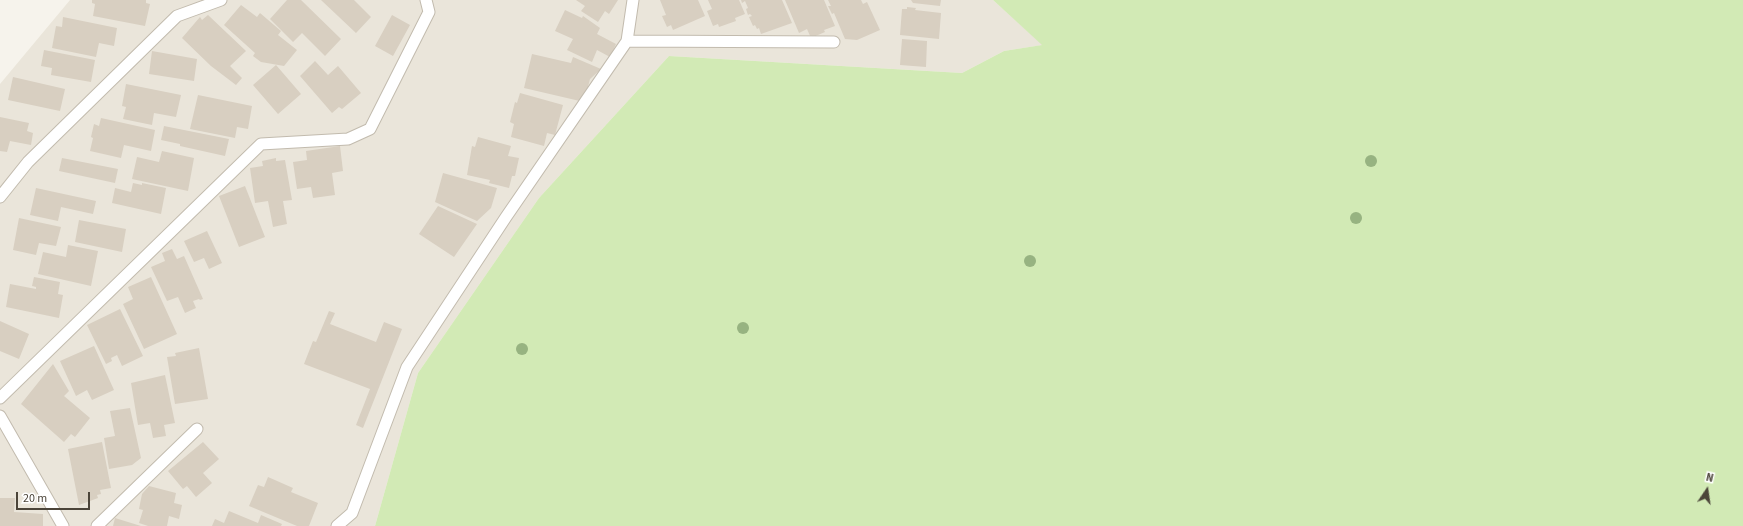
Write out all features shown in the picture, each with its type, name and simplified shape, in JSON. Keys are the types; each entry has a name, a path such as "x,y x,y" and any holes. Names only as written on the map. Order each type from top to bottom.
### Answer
{"lane":[{"path":"0,197 28,162 177,16 221,0"},
{"path":"0,398 261,144 348,139 370,129 429,12 426,0"},
{"path":"337,526 352,514 407,367 506,217 627,41 634,0"},
{"path":"627,41 834,42"},
{"path":"0,416 63,526"},
{"path":"97,526 197,429"}],"shaded area":[{"path":"70,0 993,0 1043,45 1004,51 962,73 669,56 539,198 418,373 375,526 0,526 0,84"}],"green space":[{"path":"993,0 1743,0 1743,526 375,526 418,373 539,198 669,56 962,73 1004,51 1042,45"}],"building":[{"path":"92,0 146,0 146,3 150,4 145,26 93,16 95,4 92,3"},
{"path":"287,0 301,0 341,39 325,56 302,33 293,42 270,19"},
{"path":"321,0 354,0 371,17 356,33"},
{"path":"576,0 618,0 609,14 605,11 598,22 581,11 585,6"},
{"path":"660,0 698,0 705,16 673,30 671,25 667,27 662,16 666,15"},
{"path":"708,0 739,0 745,14 735,18 736,21 719,27 718,24 713,26 707,11 712,9"},
{"path":"741,0 782,0 792,23 761,34 759,28 757,29 755,25 753,26 749,17 752,16 750,14 748,15 746,9 748,8 745,1 742,3"},
{"path":"785,0 824,0 835,26 824,30 825,32 811,38 807,29 799,33"},
{"path":"828,0 861,0 863,4 867,2 880,30 857,40 845,39 834,13 832,14 828,6 831,6"},
{"path":"911,0 941,0 940,6 913,3"},
{"path":"241,5 257,17 260,13 281,31 278,35 297,50 284,66 261,62 253,56 255,53 224,25"},
{"path":"907,7 916,8 915,10 941,13 939,39 900,35 902,9 907,9"},
{"path":"565,10 582,18 583,16 600,28 597,34 616,44 610,57 597,50 592,62 567,50 573,39 555,31"},
{"path":"208,15 246,51 230,66 242,78 236,85 211,66 182,38 200,17 202,20"},
{"path":"392,15 410,25 393,56 375,46"},
{"path":"63,17 117,28 114,46 99,43 96,57 52,48 56,26 62,27"},
{"path":"902,39 927,41 926,67 900,65"},
{"path":"44,50 95,60 91,82 51,75 52,68 41,66"},
{"path":"152,51 197,59 194,81 149,74"},
{"path":"532,54 571,63 573,57 601,69 590,79 584,102 524,88"},
{"path":"315,61 328,75 338,66 361,93 342,109 339,107 332,113 300,76"},
{"path":"276,65 301,94 278,114 253,85"},
{"path":"13,77 65,89 60,111 8,100"},
{"path":"126,84 181,95 176,117 154,113 152,125 123,119 126,107 122,106"},
{"path":"520,93 563,105 555,135 547,133 544,146 511,137 514,124 510,122 515,102 517,103"},
{"path":"198,95 252,106 248,129 237,127 235,138 190,129"},
{"path":"0,117 29,123 27,131 33,133 31,145 10,141 7,152 0,151"},
{"path":"101,118 155,130 151,151 124,145 121,158 90,151 94,124 99,126"},
{"path":"164,126 229,139 225,156 180,146 180,144 161,140"},
{"path":"478,137 511,146 508,156 519,158 515,176 512,176 509,188 489,183 490,180 467,175 472,146 475,147"},
{"path":"340,146 343,171 332,173 335,195 313,198 311,187 297,189 293,162 307,160 306,151"},
{"path":"162,151 194,158 188,191 132,179 137,157 159,162"},
{"path":"62,158 118,169 115,183 59,171"},
{"path":"276,158 276,161 285,160 292,200 283,201 287,224 273,227 268,201 255,203 250,168 263,166 262,161"},
{"path":"443,173 497,188 491,208 477,221 435,202"},
{"path":"133,183 142,185 142,183 166,188 161,214 112,203 115,188 131,192"},
{"path":"245,186 265,237 239,247 219,196"},
{"path":"36,188 96,201 93,214 61,207 58,221 30,215"},
{"path":"438,206 477,224 454,257 419,234"},
{"path":"19,218 61,227 56,246 39,243 36,255 13,250"},
{"path":"79,220 126,229 122,252 75,242"},
{"path":"207,231 222,263 209,269 204,258 194,262 184,241"},
{"path":"68,245 98,251 91,286 38,274 43,252 66,257"},
{"path":"172,249 177,259 184,256 203,299 193,301 196,308 185,313 178,297 167,301 151,267 165,261 162,253"},
{"path":"34,277 60,282 58,294 63,295 59,318 6,307 10,284 36,289 36,287 32,286"},
{"path":"151,277 177,334 144,349 123,304 133,299 128,287"},
{"path":"120,309 143,356 122,366 117,355 111,358 112,361 106,364 87,325"},
{"path":"329,311 335,313 330,324 376,342 384,322 402,329 363,428 356,425 370,389 304,364 313,341 316,342"},
{"path":"0,321 29,334 19,359 0,351"},
{"path":"94,346 114,390 92,400 87,390 76,396 60,361"},
{"path":"199,348 208,399 175,404 167,357 176,356 175,353"},
{"path":"53,364 69,391 64,396 90,418 75,437 71,434 64,442 21,404"},
{"path":"165,375 175,423 164,425 166,436 153,438 150,423 138,425 131,383"},
{"path":"130,408 141,458 132,465 109,469 104,438 115,436 110,411"},
{"path":"102,442 111,488 100,490 101,494 97,495 98,498 79,505 68,449"},
{"path":"203,442 219,459 203,473 212,483 196,497 187,486 183,489 168,471"},
{"path":"268,477 293,488 291,492 318,503 309,526 297,526 249,506 258,485 264,487"},
{"path":"149,486 176,493 174,503 182,505 179,519 169,516 167,526 148,526 139,523 143,510 139,509 142,494"},
{"path":"0,498 15,498 14,512 43,514 43,526 0,526"},
{"path":"229,511 258,523 261,515 282,524 281,526 212,526 215,519 224,523"},
{"path":"115,518 141,526 113,526"}]}
